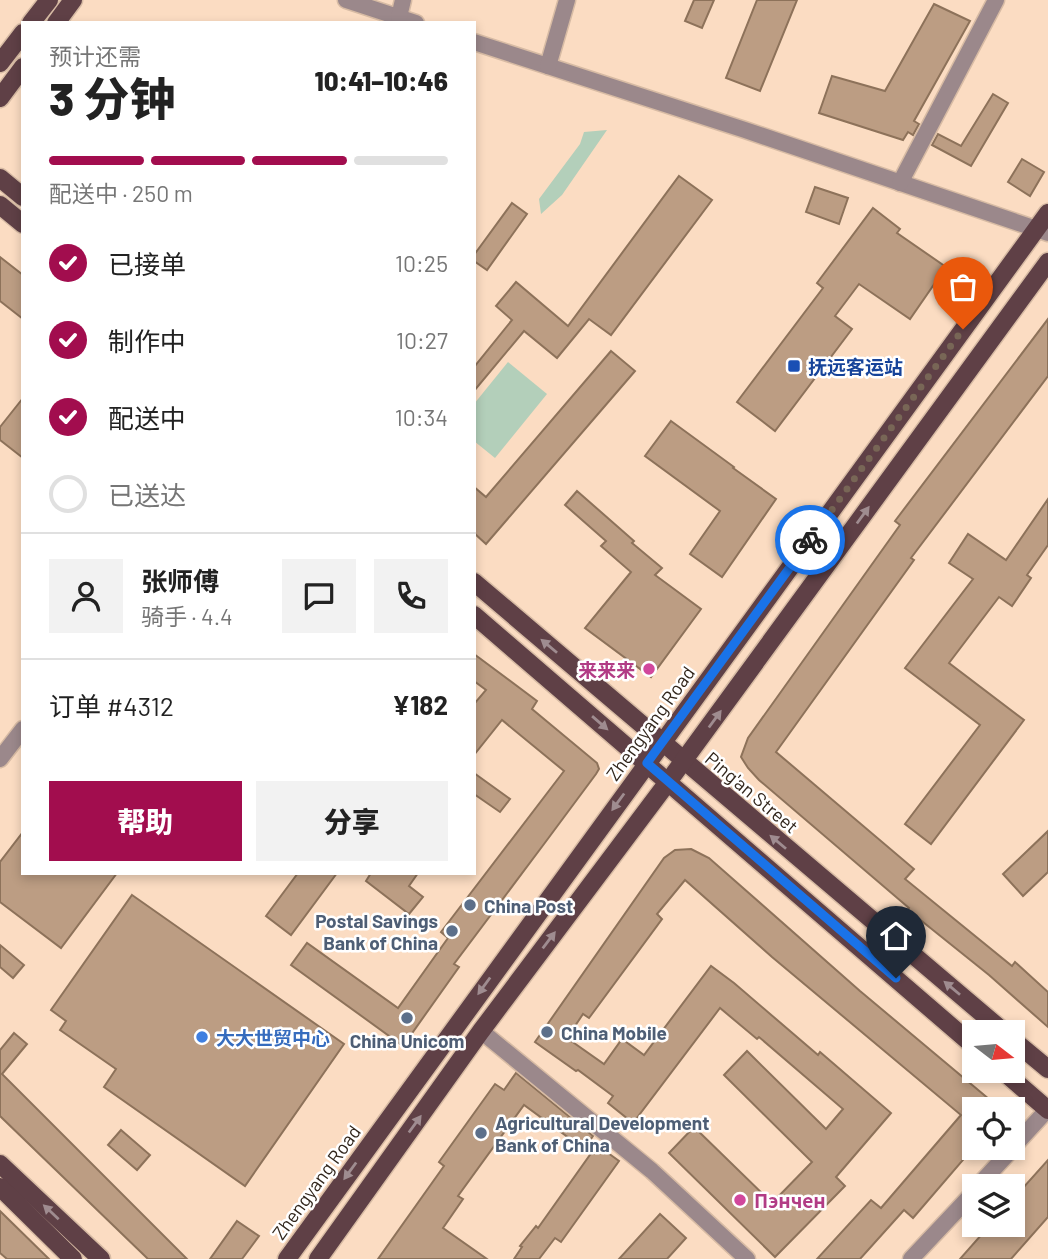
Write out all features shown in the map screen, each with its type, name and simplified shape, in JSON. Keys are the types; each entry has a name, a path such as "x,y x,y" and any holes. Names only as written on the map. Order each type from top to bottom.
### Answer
{"main road":[{"path":"33,21 49,0"},
{"path":"57,21 73,0"},
{"path":"0,63 21,36"},
{"path":"0,98 21,70"},
{"path":"0,178 21,195"},
{"path":"0,205 21,222"},
{"name":"Zhengyang Road","path":"287,1259 647,763 1042,231 1048,213"},
{"path":"318,1259 481,1031 668,782 1048,262"},
{"name":"Ping'an Street","path":"476,584 990,1020"},
{"path":"476,617 962,1036"},
{"path":"1026,1051 1048,1069"},
{"path":"1017,1083 1048,1109"},
{"path":"0,1164 101,1259"},
{"path":"0,1187 73,1259"}],"street":[{"path":"346,0 410,21"},
{"path":"399,17 403,0"},
{"path":"548,66 567,0"},
{"path":"900,183 996,0"},
{"path":"476,43 1042,231"},
{"path":"0,759 21,732"},
{"path":"481,1031 652,1171 747,1259"},
{"path":"1025,1135 1048,1109"},
{"path":"989,1174 1002,1160"},
{"path":"911,1259 962,1205"}],"green space":[{"path":"607,130 562,195 541,214 539,199 580,144 584,132"},
{"path":"508,362 547,394 495,458 476,443 476,402"}],"building":[{"path":"694,0 714,0 702,28 685,21"},
{"path":"757,0 797,0 760,91 726,78"},
{"path":"934,4 970,21 914,121 919,124 913,135 908,132 903,140 819,113 832,76 885,91"},
{"path":"993,94 1008,103 971,166 932,145 938,134 961,146"},
{"path":"1022,159 1044,172 1030,196 1008,182"},
{"path":"679,176 712,200 611,335 589,319 557,358 524,331 476,389 476,365 512,320 496,306 516,282 568,326"},
{"path":"815,187 848,198 839,224 806,212"},
{"path":"512,203 527,214 487,270 476,262 476,252"},
{"path":"873,208 900,229 897,233 946,267 910,319 859,284 835,316 852,329 775,431 737,402 823,288 817,283"},
{"path":"0,257 21,273 21,317 0,301"},
{"path":"1048,319 1048,376 911,558 914,560 776,752 914,869 905,879 1012,966 1015,962 1048,992 1048,1027 759,780 741,757 748,738 900,525 895,521"},
{"path":"611,351 635,371 486,544 476,535 476,489 486,497"},
{"path":"21,401 21,456 0,440 0,427"},
{"path":"671,421 776,499 722,577 690,554 720,511 645,456"},
{"path":"577,491 662,568 655,575 701,609 651,677 585,628 631,572 601,546 606,541 565,505"},
{"path":"1048,499 1048,545 1027,575 1031,578 1012,606 999,597 949,663 1024,720 931,844 905,824 980,725 905,668 973,579 949,563 968,534 1006,560"},
{"path":"476,655 537,701 532,709 597,763 599,769 454,964 459,967 403,1046 291,965 307,943 398,1008 448,938 441,932 564,771 502,720 476,752 476,702 486,690 476,682"},
{"path":"476,774 510,799 500,812 476,795"},
{"path":"1048,831 1048,872 1023,896 1003,874"},
{"path":"21,835 21,875 116,875 61,948 0,902 0,862"},
{"path":"691,849 709,858 962,1076 962,1083 970,1083 986,1097 962,1097 963,1160 913,1218 904,1210 860,1259 817,1259 871,1200 881,1208 961,1115 772,957 685,880 657,914 662,919 589,1018 583,1014 567,1038 604,1064 622,1039 644,1055 711,966 818,1055 820,1052 891,1113 836,1177 845,1186 775,1257 669,1153 694,1127 772,1203 812,1162 724,1075 747,1051 826,1129 843,1109 759,1037 757,1039 720,1008 633,1123 608,1103 613,1096 535,1042 664,858 675,850"},
{"path":"297,875 336,875 291,935 266,916"},
{"path":"370,875 417,875 409,886 423,897 409,914 366,881"},
{"name":"大大世贸中心","path":"132,895 344,1044 245,1186 104,1087 116,1069 60,1030 66,1021 51,1010"},
{"path":"0,945 24,965 13,978 0,967"},
{"path":"14,1033 27,1044 2,1074 187,1259 148,1259 0,1116 0,1050"},
{"path":"516,1073 593,1136 584,1149 524,1105 458,1196 463,1199 443,1228 487,1259 378,1259 444,1166 439,1162 495,1084 504,1090"},
{"path":"121,1130 150,1155 137,1170 108,1145"},
{"path":"597,1145 619,1161 561,1242 555,1238 539,1259 514,1259 522,1247 520,1246 536,1226 538,1228"},
{"path":"1048,1160 1048,1217 1011,1259 960,1259 979,1237 1025,1237 1025,1186"},
{"path":"0,1211 49,1259 7,1259 0,1253"},
{"path":"660,1214 686,1238 667,1259 619,1259"},
{"path":"237,1221 259,1236 242,1259 210,1259"}],"way so far":[{"path":"810,540 963,329"}],"place":[{"name":"抚远客运站","path":"794,366"},
{"name":"来来来","path":"649,669"},
{"name":"China Post","path":"470,905"},
{"name":"Postal Savings Bank of China","path":"452,931"},
{"name":"China Unicom","path":"407,1018"},
{"name":"China Mobile","path":"547,1032"},
{"name":"大大世贸中心","path":"202,1037"},
{"name":"Agricultural Development Bank of China","path":"481,1133"},
{"name":"Пэнчен","path":"740,1200"}],"route":[{"path":"810,540 647,763 896,978"}]}
